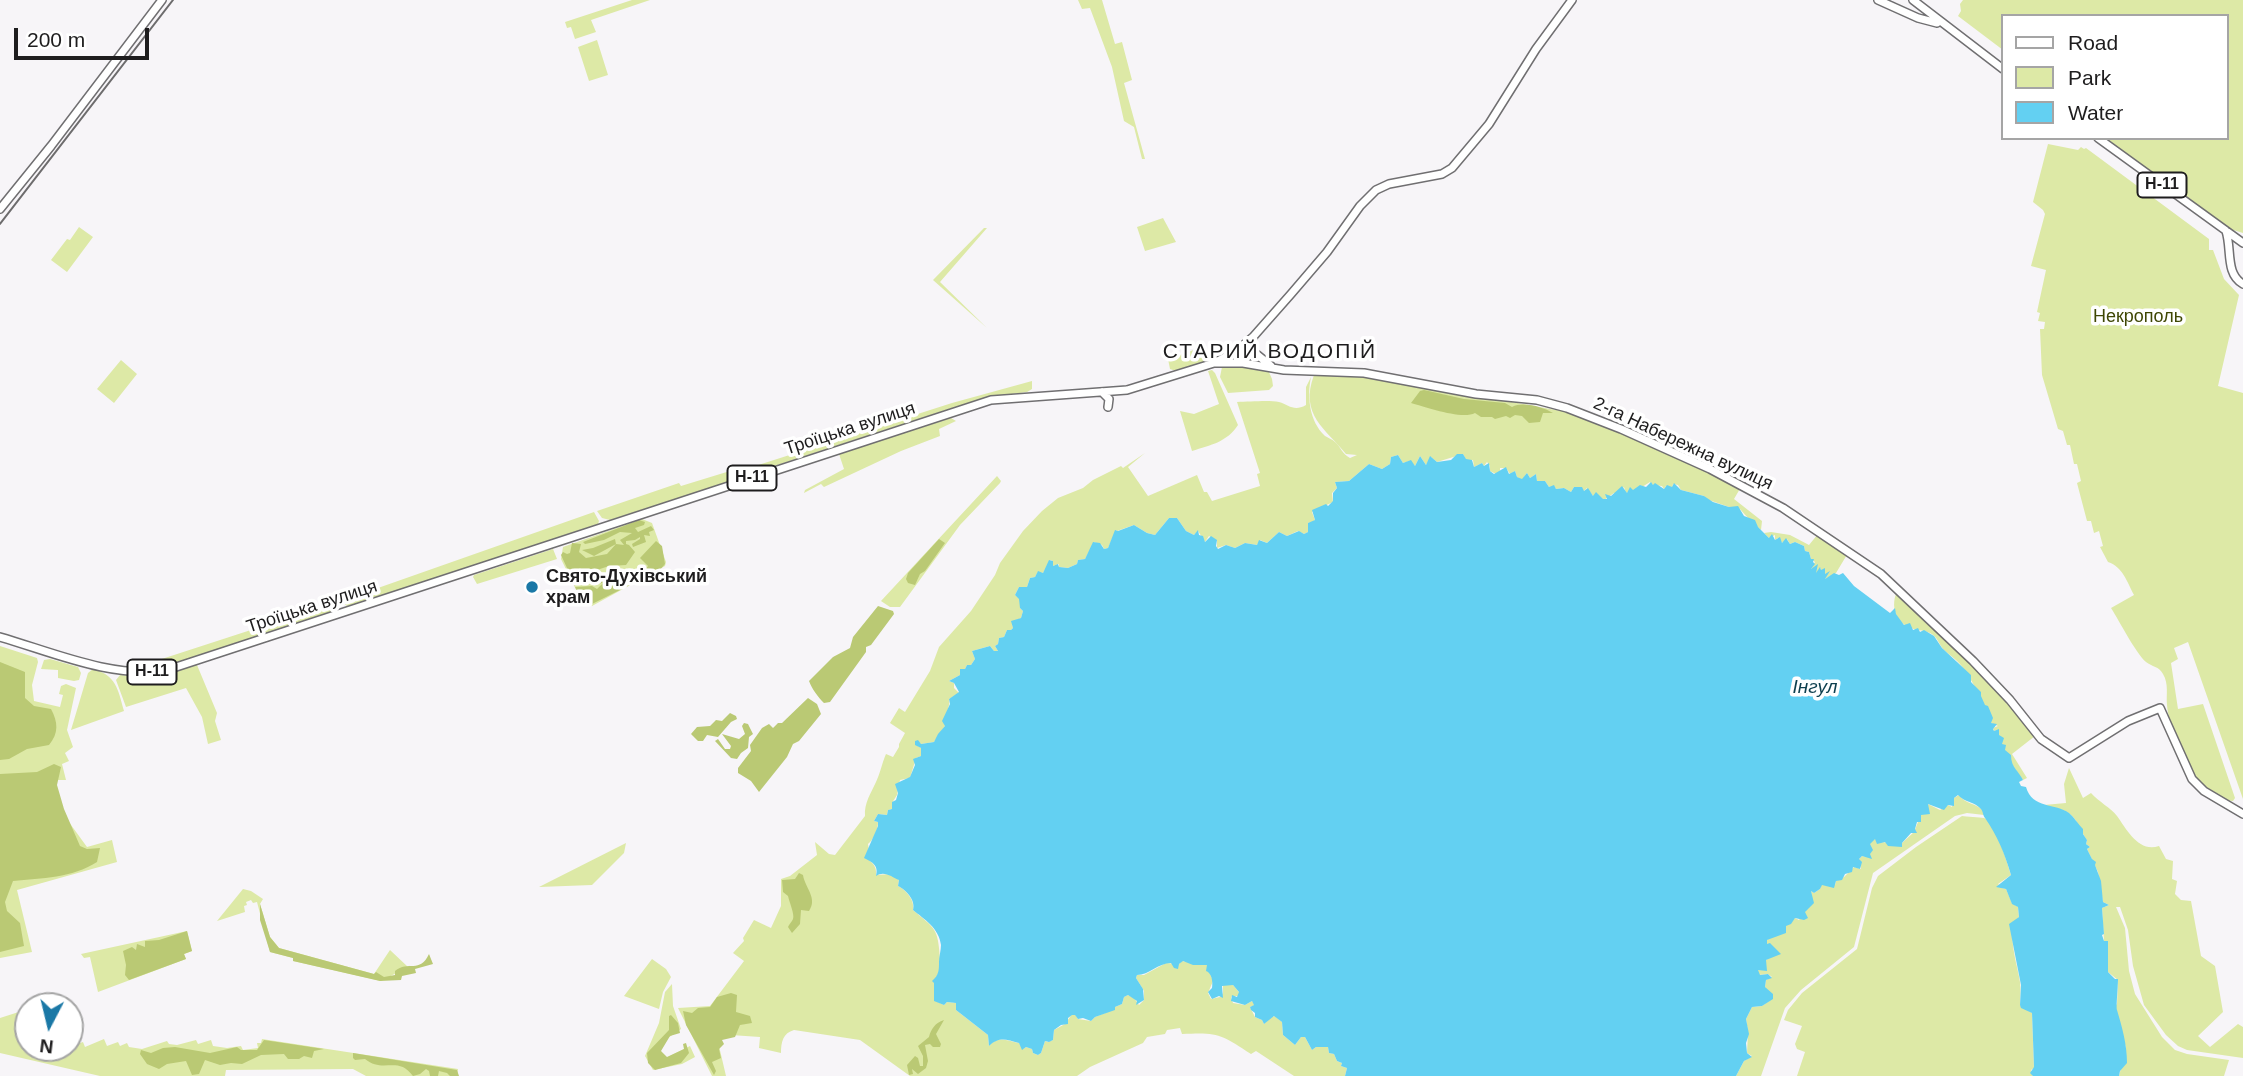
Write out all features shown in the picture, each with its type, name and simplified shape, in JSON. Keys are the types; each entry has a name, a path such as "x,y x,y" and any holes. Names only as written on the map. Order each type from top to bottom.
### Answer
{"main road":[{"path":"0,209 162,0"},
{"name":"Троїцька вулиця","path":"0,637 115,670 142,673 167,670 991,400 1127,390 1214,363 1245,345 1327,252 1360,206 1376,190 1389,184 1442,174 1452,167 1489,124 1536,49 1572,0"},
{"path":"1878,0 1917,18 1941,24"},
{"path":"1913,0 2002,68"},
{"name":"Н-11","path":"2101,140 2243,245 2231,262"},
{"path":"2243,235 2227,232 2234,276 2243,284"},
{"path":"1245,345 1275,369"},
{"name":"2-га Набережна вулиця","path":"1214,363 1363,373 1476,394 1537,400 1567,408 1620,429 1710,469 1783,508 1881,574 1973,661 2010,700 2041,739 2069,758 2128,721 2160,708 2192,779 2204,791 2240,812"},
{"path":"1102,392 1109,399 1108,407"}],"green space":[{"path":"632,0 650,0 591,20 596,32 575,39 571,27 567,28 565,22"},
{"path":"1078,0 1102,0 1115,44 1122,42 1132,80 1124,83 1145,159 1142,159 1134,127 1124,121 1112,67 1090,8 1082,9"},
{"path":"1963,0 2243,0 2243,233 2230,229 2108,140 2229,140 2229,14 2002,14 2002,49 1958,16 1961,11 1960,4"},
{"path":"597,40 608,75 589,81 578,47"},
{"name":"Некрополь","path":"2048,144 2078,150 2081,147 2086,148 2209,239 2209,250 2213,250 2224,279 2239,295 2218,386 2243,393 2243,799 2188,642 2174,648 2178,659 2171,663 2178,709 2203,704 2235,798 2233,801 2211,792 2193,775 2170,722 2165,678 2160,669 2148,664 2142,657 2111,608 2134,595 2121,571 2108,562 2100,547 2103,546 2099,531 2094,533 2091,521 2087,521 2077,483 2081,481 2077,464 2074,464 2070,445 2067,445 2063,431 2058,429 2042,375 2040,329 2044,329 2045,322 2038,321 2040,313 2037,312 2046,270 2031,266 2045,214 2033,202"},
{"path":"1163,218 1176,242 1145,251 1137,227"},
{"path":"79,227 93,237 67,272 51,260"},
{"path":"987,228 940,282 987,328 933,280"},
{"path":"1205,346 1210,360 1176,371 1170,369 1168,359"},
{"path":"121,360 137,374 114,403 97,389"},
{"path":"1228,364 1268,370 1273,386 1269,390 1228,393 1220,377 1222,367"},
{"path":"1212,370 1238,425 1224,439 1192,451 1180,411 1194,414 1219,404 1208,371"},
{"path":"1314,375 1363,375 1567,412 1619,431 1741,487 1734,499 1762,521 1761,530 1740,509 1681,490 1678,485 1673,484 1672,488 1666,486 1664,489 1650,482 1626,493 1624,487 1604,500 1593,496 1587,488 1584,491 1574,487 1571,492 1564,488 1549,487 1545,481 1537,481 1536,474 1530,478 1527,473 1522,480 1517,477 1515,471 1510,474 1506,468 1500,468 1500,473 1496,474 1490,471 1487,462 1484,466 1482,463 1474,467 1473,460 1466,460 1463,454 1437,462 1431,457 1426,465 1420,456 1415,466 1410,461 1403,463 1398,455 1391,457 1390,464 1382,469 1369,464 1349,481 1335,482 1337,488 1332,493 1333,502 1312,512 1315,520 1308,523 1308,532 1304,534 1298,531 1287,536 1279,532 1267,543 1260,540 1257,545 1245,543 1235,548 1226,545 1217,548 1217,541 1209,536 1205,542 1198,531 1194,535 1186,531 1177,518 1169,518 1155,535 1134,525 1116,530 1108,548 1104,549 1102,545 1094,542 1085,559 1078,560 1077,564 1068,568 1059,567 1059,564 1053,566 1053,561 1050,560 1043,573 1038,572 1035,577 1030,578 1027,587 1019,587 1015,595 1020,599 1020,608 1023,611 1021,618 1012,622 1013,628 999,638 995,646 998,651 994,651 990,646 972,651 975,659 971,665 960,669 960,675 949,681 954,683 954,688 959,693 949,699 945,726 934,742 921,744 915,741 921,748 921,756 916,758 910,778 900,780 892,809 888,810 887,815 878,814 874,821 878,822 877,828 868,844 869,850 865,857 874,864 876,875 891,874 899,880 898,886 909,896 913,910 931,925 936,934 940,965 934,980 934,1000 944,1005 947,1002 956,1003 956,1010 988,1035 989,1046 996,1041 1007,1040 1019,1043 1023,1049 1032,1049 1033,1053 1038,1055 1045,1041 1053,1040 1054,1030 1065,1024 1072,1014 1078,1019 1091,1021 1115,1009 1128,995 1139,1005 1144,1000 1144,991 1136,978 1137,975 1144,975 1166,963 1179,964 1182,961 1207,965 1213,981 1208,993 1211,999 1220,997 1223,985 1233,985 1239,996 1232,996 1233,1003 1245,1005 1252,1001 1255,1005 1250,1007 1255,1017 1264,1024 1275,1016 1282,1022 1283,1035 1295,1045 1301,1037 1305,1037 1312,1050 1316,1047 1328,1047 1329,1053 1334,1054 1337,1061 1342,1063 1341,1066 1347,1068 1345,1076 1294,1076 1256,1051 1251,1054 1219,1036 1204,1033 1182,1034 1180,1028 1147,1037 1143,1043 1090,1067 1077,1076 910,1076 860,1040 794,1030 783,1038 781,1053 759,1048 760,1037 731,1035 715,1029 726,1076 712,1076 678,1008 710,1006 744,961 733,953 744,941 743,938 754,920 771,928 781,906 781,879 790,876 817,855 815,842 829,854 835,855 865,816 867,802 886,754 893,757 905,733 890,723 899,708 905,712 930,671 939,647 971,611 1023,531 1058,498 1083,488 1121,466 1123,468 1145,453 1128,467 1148,496 1197,475 1204,492 1207,492 1212,501 1260,486 1257,474 1260,473 1237,402 1275,401 1295,408 1302,407 1306,405 1306,387 1311,377 1309,400 1312,416 1320,430 1347,456 1350,458 1357,455 1346,454 1338,445 1323,429 1312,411 1310,389"},
{"path":"1032,381 1032,389 1027,392 990,397 952,408 756,472 749,468 952,403"},
{"path":"1420,391 1464,399 1505,403 1512,407 1533,406 1553,413 1543,413 1540,422 1529,423 1522,416 1515,415 1495,419 1481,417 1475,413 1453,414 1411,403"},
{"path":"951,418 956,421 939,429 940,436 824,487 821,484 804,493 844,469 839,454"},
{"path":"743,467 746,471 743,477 610,520 602,518 597,511 679,483 681,486"},
{"path":"997,476 1000,483 960,525 900,607 890,607 881,601"},
{"path":"594,512 598,524 366,601 347,606 341,601"},
{"path":"642,519 652,523 666,562 665,566 592,606 584,606 561,559 563,547"},
{"path":"639,520 645,522 635,528 638,532 651,526 654,530 649,532 650,536 644,535 646,542 633,547 632,544 640,537 626,541 635,552 626,565 609,566 594,571 589,569 588,581 583,584 573,581 561,555 563,552 570,553 572,543 581,544 579,552 586,558 607,554 616,544 624,545 620,540 632,533 620,532 604,540 585,544 583,542"},
{"path":"1764,533 1790,535 1809,545 1818,534 1848,553 1836,573 1825,579 1825,571 1821,568 1816,574 1816,567 1811,569 1815,562 1804,546 1795,542 1790,544 1787,539 1782,543 1778,538 1775,540 1775,535 1769,538"},
{"path":"615,539 616,544 594,556 582,550"},
{"path":"939,539 945,543 920,574 915,585 908,583 908,573"},
{"path":"656,541 662,546 665,564 659,571 646,576 644,571 648,566 640,558"},
{"path":"553,549 557,559 477,584 473,577 474,575"},
{"path":"599,572 610,581 625,583 630,578 644,578 588,606 582,601 575,587 592,586 597,589 603,583 592,582 595,573"},
{"path":"1897,592 1969,661 2035,736 2012,754 2027,778 2023,780 2011,762 1998,730 1994,731 1993,728 1998,726 1991,723 1977,690 1962,666 1944,650 1933,635 1910,628 1898,618 1894,605"},
{"path":"337,602 339,608 336,610 185,660 156,668 131,669"},
{"path":"878,606 893,611 894,614 871,645 866,647 866,652 830,702 824,703 809,681 833,657 850,648 853,637"},
{"path":"0,646 37,658 32,685 34,701 60,707 63,695 59,694 61,686 66,684 76,688 67,730 73,747 65,753 69,761 62,764 66,780 55,780 50,796 87,847 112,840 117,862 17,890 32,952 0,958"},
{"path":"50,659 78,667 81,673 79,680 58,678 58,670 41,669 44,660"},
{"path":"0,662 25,672 25,698 34,706 51,709 56,727 55,736 49,745 27,749 9,759 0,760"},
{"path":"197,665 217,713 215,721 221,740 208,744 202,717 186,688 126,707 116,680 120,675 151,677"},
{"path":"93,669 107,675 115,684 124,711 71,730 88,673"},
{"path":"808,698 817,704 821,714 799,741 793,744 787,757 759,792 751,781 738,773 738,768 751,751 750,745 762,728 769,724 773,728 782,723"},
{"path":"730,713 737,719 718,737 707,735 703,741 698,741 691,734 697,727 710,726 716,720 722,721"},
{"path":"744,723 748,724 753,734 749,737 748,748 737,759 731,758 715,741 718,739 725,749 730,749 731,746 722,734 739,739 745,734 742,726"},
{"path":"54,764 61,767 57,785 80,846 87,849 100,848 97,862 67,874 13,881 5,902 7,911 20,923 24,946 0,952 0,774 37,772"},
{"path":"2069,768 2083,798 2091,793 2114,813 2134,839 2145,846 2159,846 2166,859 2173,861 2172,879 2177,881 2175,894 2181,900 2191,901 2201,956 2215,966 2223,1012 2198,1036 2210,1047 2238,1024 2243,1027 2243,1058 2187,1050 2166,1035 2144,1005 2133,966 2128,930 2120,907 2116,907 2125,928 2129,971 2135,994 2162,1037 2175,1050 2229,1060 2224,1076 2119,1076 2126,1048 2115,1006 2118,980 2108,972 2108,941 2104,941 2102,908 2109,905 2103,902 2098,872 2087,849 2090,847 2086,844 2087,840 2076,820 2065,811 2044,805 2066,803 2064,784"},
{"path":"1959,795 1981,808 1984,815 1967,813 1955,816 1873,873 1854,947 1801,990 1785,1008 1761,1076 1736,1076 1744,1061 1752,1056 1747,1053 1746,1019 1752,1007 1762,1006 1769,1001 1765,987 1766,980 1772,977 1768,974 1759,975 1757,969 1766,966 1766,960 1776,954 1767,944 1767,940 1795,918 1799,920 1812,901 1811,891 1814,893 1820,889 1821,884 1835,885 1836,881 1854,867 1861,869 1859,859 1870,855 1870,843 1875,838 1877,842 1902,843 1914,832 1920,822 1920,815 1928,810 1928,804 1940,810 1948,805 1952,807 1954,798"},
{"path":"1962,816 1984,818 1988,821 2011,875 1998,884 2006,889 2012,903 2018,907 2019,917 2015,923 2013,940 2020,982 2020,1005 2032,1013 2033,1076 1797,1076 1805,1052 1797,1049 1795,1044 1802,1026 1784,1020 1788,1010 1802,993 1857,949 1872,888 1878,876"},
{"path":"626,843 624,853 592,885 539,887"},
{"path":"799,873 803,875 812,902 809,911 801,910 800,924 792,933 788,927 793,914 788,896 783,892 782,880 795,879"},
{"path":"243,889 263,899 260,904 270,937 279,948 374,974 390,950 408,967 381,981 293,961 293,958 270,952 257,902 246,902 245,912 217,921"},
{"path":"260,904 270,937 279,948 374,974 376,972 384,977 395,975 395,971 400,968 422,964 429,954 433,964 415,969 416,973 402,976 401,980 380,981 293,961 293,958 270,952 260,920"},
{"path":"187,931 192,951 184,954 186,959 98,992 90,957 84,958 81,954"},
{"path":"187,931 192,951 184,954 186,959 129,980 125,975 123,951 132,947 136,950 137,944 145,947 145,941 159,940"},
{"path":"652,959 666,969 671,977 663,992 659,1009 624,996"},
{"path":"672,984 673,1006 681,1029 665,1040 652,1065 690,1046 695,1057 682,1064 653,1070 645,1056 659,1023 665,992"},
{"path":"731,993 737,995 736,1012 750,1016 752,1023 740,1025 735,1037 722,1040 724,1044 719,1049 721,1058 712,1062 716,1071 714,1075 686,1025 683,1011 692,1013 698,1008 710,1007 717,997"},
{"path":"14,1014 14,1056 0,1053 0,1018"},
{"path":"671,1015 678,1023 680,1033 670,1036 661,1051 667,1057 684,1049 683,1044 686,1043 689,1053 681,1063 655,1070 648,1063 647,1053 669,1030"},
{"path":"944,1020 936,1034 940,1047 925,1045 928,1061 926,1068 918,1074 912,1069 913,1074 909,1075 907,1065 915,1056 920,1066 923,1066 923,1056 918,1046 929,1037 936,1025"},
{"path":"104,1039 107,1046 118,1042 120,1046 127,1043 129,1047 142,1049 167,1041 177,1045 196,1040 198,1044 211,1040 213,1046 241,1046 243,1050 258,1048 257,1043 261,1043 262,1039 458,1069 457,1076 366,1076 353,1069 226,1070 225,1076 100,1076 39,1062 84,1062 84,1044 85,1047"},
{"path":"264,1040 324,1049 314,1051 312,1058 304,1056 288,1059 284,1054 261,1055 242,1064 220,1065 205,1060 199,1074 192,1075 186,1061 167,1064 159,1069 147,1064 140,1054 141,1050 151,1053 175,1047 210,1053 237,1047 241,1050 257,1050"},
{"path":"353,1053 457,1070 459,1076 450,1076 439,1071 438,1076 430,1076 426,1069 413,1076 396,1065 378,1065 365,1059 355,1060"}],"water":[{"name":"Інгул","path":"1457,454 1463,454 1466,459 1472,460 1474,467 1489,463 1490,471 1494,474 1506,467 1509,474 1515,471 1517,477 1522,479 1527,473 1530,478 1536,474 1537,481 1545,481 1549,487 1554,485 1556,489 1564,488 1571,492 1574,487 1582,487 1584,491 1588,488 1593,496 1596,492 1603,499 1607,499 1605,494 1611,496 1622,486 1627,493 1630,487 1633,490 1640,485 1646,487 1651,482 1664,489 1667,485 1672,487 1674,483 1681,490 1704,496 1713,502 1729,507 1738,506 1744,516 1755,520 1769,538 1772,534 1775,540 1780,537 1782,543 1786,538 1790,544 1795,542 1804,546 1811,559 1814,559 1815,564 1811,569 1818,564 1816,573 1820,567 1821,570 1825,568 1825,574 1830,571 1825,579 1834,573 1843,573 1854,586 1890,613 1895,608 1904,625 1910,623 1913,630 1918,628 1920,632 1924,630 1934,636 1942,648 1971,675 1971,682 1981,692 1993,718 1991,723 1997,724 1993,729 1999,729 1999,735 2004,738 2002,744 2006,745 2005,750 2011,755 2023,780 2019,782 2021,786 2026,787 2033,799 2069,813 2083,829 2086,844 2090,847 2087,849 2096,862 2103,902 2109,905 2102,908 2102,935 2104,941 2108,941 2108,972 2118,979 2117,1008 2127,1056 2127,1063 2119,1076 2033,1076 2030,1073 2034,1067 2032,1013 2020,1005 2021,985 2009,924 2019,917 2018,907 2012,904 2006,889 1996,887 2011,875 2000,845 1982,810 1958,795 1954,798 1954,806 1948,805 1944,810 1928,804 1930,814 1921,815 1921,822 1917,822 1915,829 1917,833 1911,833 1902,843 1902,847 1888,846 1885,842 1877,844 1875,839 1870,844 1873,850 1870,854 1872,859 1862,856 1859,859 1862,862 1860,869 1853,867 1852,872 1836,881 1834,888 1822,885 1814,893 1811,891 1814,903 1805,912 1808,918 1795,918 1786,926 1786,933 1767,940 1767,944 1770,943 1781,954 1766,960 1767,971 1758,970 1760,975 1768,974 1772,978 1766,980 1765,987 1773,994 1773,999 1762,1006 1752,1007 1746,1019 1749,1034 1747,1053 1752,1057 1744,1061 1736,1076 1345,1076 1347,1068 1341,1066 1342,1063 1337,1061 1334,1054 1329,1053 1328,1047 1316,1047 1312,1050 1305,1037 1301,1037 1295,1045 1283,1035 1282,1022 1274,1016 1264,1024 1251,1010 1250,1007 1254,1005 1252,1001 1245,1005 1231,1001 1232,995 1237,997 1239,992 1233,985 1222,986 1223,998 1219,996 1212,999 1208,992 1212,983 1211,976 1206,971 1207,965 1193,965 1183,961 1178,969 1171,963 1137,975 1144,1000 1136,1005 1137,1001 1128,995 1115,1010 1091,1021 1072,1015 1068,1018 1068,1024 1054,1030 1053,1040 1045,1041 1038,1055 1033,1053 1032,1049 1026,1047 1022,1050 1019,1043 1007,1040 996,1041 989,1046 988,1035 956,1010 956,1003 947,1002 944,1005 934,1001 932,981 938,972 940,939 930,925 913,910 910,896 898,886 899,880 885,874 876,876 876,867 864,858 878,826 878,822 874,821 878,814 887,815 888,810 892,809 892,802 896,800 898,793 895,784 910,777 915,765 913,759 921,756 921,748 915,745 915,741 918,740 921,744 934,742 945,726 942,721 950,704 949,699 959,692 954,683 949,681 960,675 960,669 971,665 975,659 972,651 990,646 994,651 998,651 995,646 999,638 1013,628 1011,621 1021,618 1023,611 1015,595 1019,587 1027,587 1030,578 1035,577 1038,571 1043,573 1049,560 1053,561 1053,566 1058,564 1059,567 1068,568 1077,564 1078,560 1085,559 1093,542 1100,543 1104,549 1108,548 1115,530 1134,525 1155,535 1169,518 1177,518 1186,531 1194,535 1198,530 1205,542 1211,536 1217,540 1218,549 1226,545 1235,548 1245,543 1257,545 1259,540 1267,543 1279,532 1287,536 1299,531 1304,534 1308,532 1308,523 1315,520 1312,510 1326,504 1328,506 1333,501 1333,493 1337,488 1335,482 1349,481 1369,464 1382,469 1390,464 1391,457 1398,455 1403,463 1411,460 1415,466 1420,456 1426,465 1430,456 1437,462 1451,460"}],"tram line":[{"path":"0,224 173,0"}],"place":[{"name":"Свято-Духівський храм","path":"532,587"}],"district":[{"name":"СТАРИЙ ВОДОПІЙ","path":"1270,352"}]}
